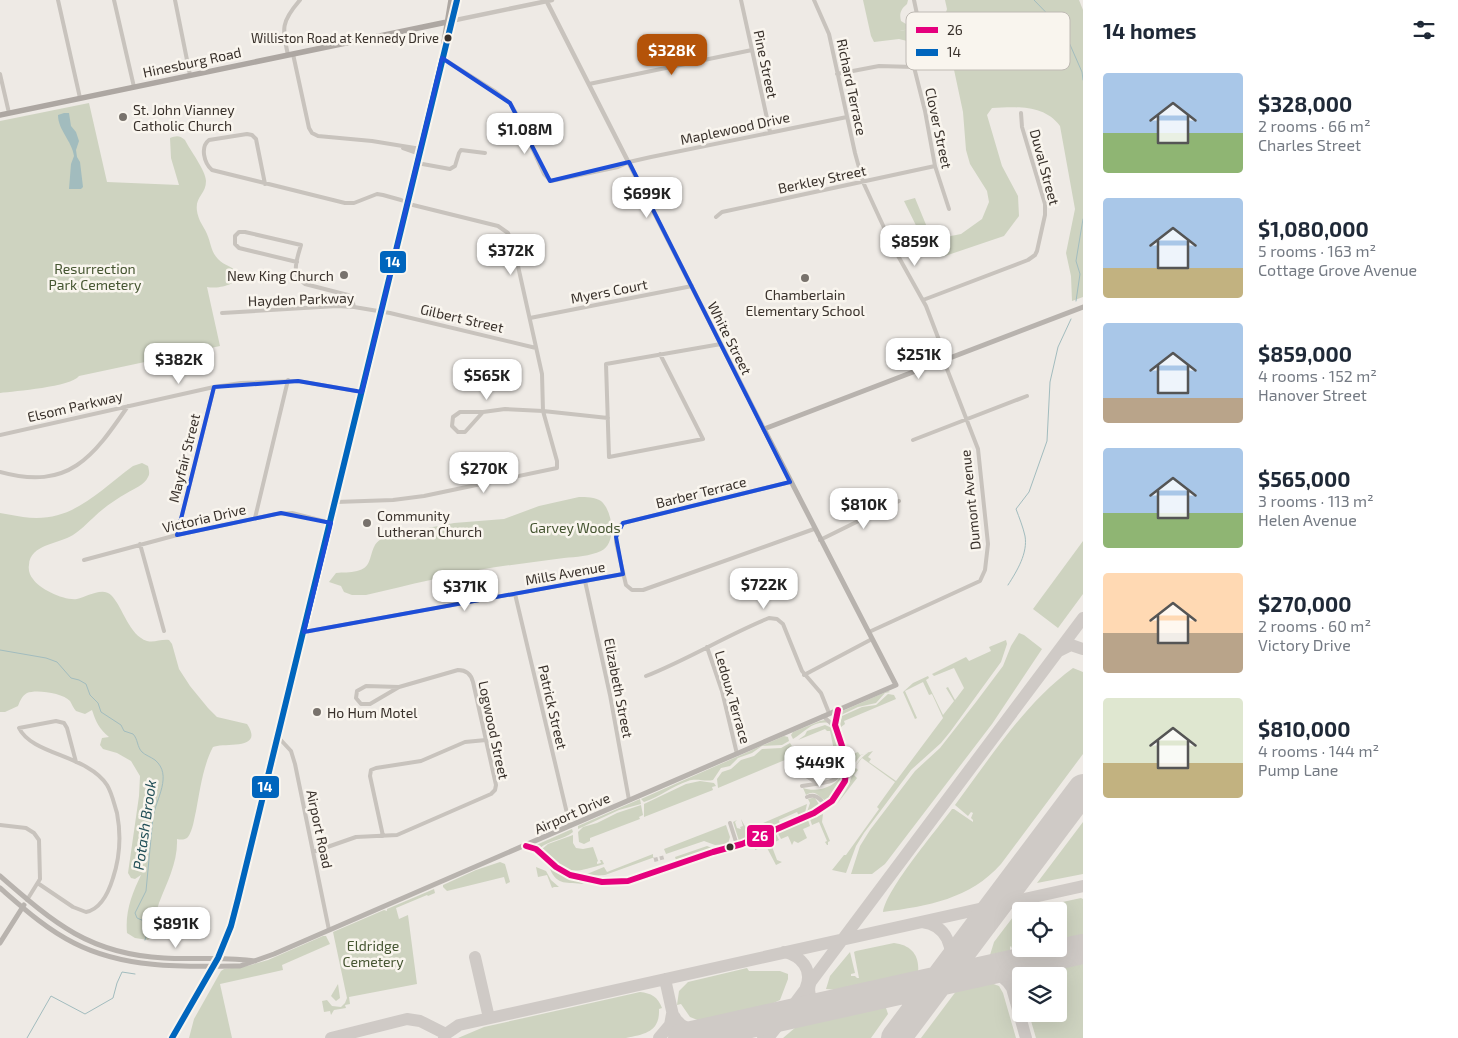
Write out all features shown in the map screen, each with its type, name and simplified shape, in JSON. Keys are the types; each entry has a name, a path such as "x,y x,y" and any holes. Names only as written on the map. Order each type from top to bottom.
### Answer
{"main road":[{"path":"450,21 451,0"},
{"path":"172,1038 218,958 234,916 336,502 450,21 457,0"},
{"name":"Hinesburg Road","path":"0,115 450,21"},
{"path":"764,429 1083,307"},
{"name":"White Street","path":"764,429 896,685"},
{"name":"Airport Drive","path":"0,888 45,925 74,943 104,956 135,963 156,965 240,966 256,961 526,846 896,685"},
{"name":"Airport Drive","path":"0,876 58,925 93,943 125,953 164,958 218,958 256,961"},
{"path":"0,943 27,900"},
{"path":"156,965 164,958"}],"street":[{"path":"58,0 80,98"},
{"path":"114,0 134,87"},
{"path":"175,0 190,75"},
{"path":"300,0 288,13 284,23 284,40 312,133 318,136 372,141 420,151"},
{"path":"450,21 548,0"},
{"name":"White Street","path":"548,0 764,429"},
{"name":"Pine Street","path":"741,0 770,132"},
{"name":"Richard Terrace","path":"814,0 829,34 863,182 892,245 923,300"},
{"path":"589,84 752,50"},
{"name":"Maplewood Drive","path":"442,58 510,102 518,115 544,174 548,180 553,181 618,167 629,162 847,117"},
{"name":"Clover Street","path":"838,74 879,66 906,67"},
{"name":"Clover Street","path":"915,70 926,111 935,166 949,209"},
{"path":"0,74 9,113"},
{"name":"Duval Street","path":"923,300 1028,260 1035,255 1045,214 1045,204 1022,127 1021,113"},
{"path":"265,184 256,139 251,134 211,140 205,144 204,150 210,169 265,184 345,203 354,203 377,194 495,225 508,233 514,248 530,318 543,382 543,410 558,463 555,469 415,498 336,502"},
{"path":"417,163 450,169 455,166 461,150 485,153"},
{"name":"Berkley Street","path":"716,217 722,212 935,166"},
{"path":"297,262 239,248 235,244 235,236 239,232 245,232 301,245 296,275 302,282 348,295 352,299 354,307"},
{"name":"Myers Court","path":"530,318 692,286"},
{"name":"Dumont Avenue","path":"869,632 975,584 982,578 987,552 988,534 978,449 923,300"},
{"name":"Hayden Parkway","path":"222,313 331,306 381,311"},
{"name":"Gilbert Street","path":"381,311 536,348"},
{"path":"660,354 703,439 609,457 606,364 660,354 721,344"},
{"path":"255,518 288,380"},
{"name":"Elsom Parkway","path":"0,435 214,387 241,383 288,380 362,392"},
{"name":"Mayfair Street","path":"177,535 214,387"},
{"path":"913,440 1027,396"},
{"path":"0,472 21,477 37,478 61,473 76,466 100,446 128,406"},
{"path":"483,412 465,432 458,432 452,426 452,419 458,413 500,409 543,410 608,418"},
{"name":"Barber Terrace","path":"623,574 616,542 616,533 619,526 628,521 790,482"},
{"path":"820,540 899,501"},
{"name":"Victoria Drive","path":"84,560 140,544 255,518 292,513 330,523"},
{"path":"623,574 626,585 632,590 643,590 814,529"},
{"path":"140,544 164,631"},
{"name":"Mills Avenue","path":"304,632 623,574"},
{"name":"Elizabeth Street","path":"585,581 610,695 629,800"},
{"name":"Patrick Street","path":"514,594 570,826"},
{"path":"646,676 686,659 751,626 769,618 775,618 783,624 804,675 821,693 829,713"},
{"path":"804,675 872,639"},
{"name":"Ledoux Terrace","path":"707,647 722,691 737,754"},
{"name":"Logwood Street","path":"313,852 356,837 402,834 493,793 496,785 473,682 468,673 463,670 456,671 399,687 368,705 360,704 356,698 357,691 363,686 399,687"},
{"path":"837,731 835,719 838,710"},
{"path":"749,840 827,806 837,796 845,781 847,762 837,731 823,716"},
{"path":"39,884 72,908 86,912 96,908 103,899 114,874 119,839 118,818 111,792 99,776 76,762 31,742 24,737 19,728 56,721 64,723 76,762"},
{"name":"Airport Road","path":"279,738 290,751 295,764 329,930"},
{"path":"383,836 370,776 371,770 421,761 465,742 486,740"},
{"path":"802,786 832,781 839,775 842,766 842,742"},
{"path":"797,774 805,775 816,784"},
{"path":"807,797 817,796 827,806"},
{"path":"730,823 736,845"},
{"path":"0,825 26,828 37,837 41,867 39,884 27,900"},
{"path":"667,868 742,844"},
{"path":"526,846 536,849 563,871 595,881 628,881 658,871"}],"highlighted area":[{"path":"442,58 510,103 550,181 629,162 790,482 623,523 616,537 623,574 304,632 331,523 281,513 177,535 214,387 298,381 362,392"}],"green space":[{"path":"863,0 908,0 900,16 901,21 906,24 906,30 900,31 906,30 906,41 899,39 874,42"},
{"path":"945,0 1079,0 1083,10 1083,297 1072,301 1071,276 1066,253 1075,209 1060,126 1053,119 1038,110 1019,107 992,108 987,115 1002,166 1018,196 1019,216 1004,236 942,257 929,252 904,201 915,198 929,232 941,238 961,234 982,219 989,202 987,191 970,164 966,150 963,112 954,70 1070,70 1070,12 946,12"},
{"name":"Resurrection Park Cemetery","path":"89,103 107,182 179,185 171,158 170,138 176,136 185,140 201,166 206,181 204,191 198,202 197,213 216,256 239,275 230,284 215,288 207,287 220,346 79,376 74,380 54,386 0,393 0,121"},
{"path":"142,463 148,466 149,470 149,476 144,482 109,504 73,535 34,553 29,565 29,573 41,587 66,598 77,599 100,592 108,593 116,601 135,633 141,638 147,641 169,640 172,644 179,669 190,686 217,717 247,724 251,733 251,738 247,742 213,747 204,770 190,834 183,840 177,839 174,864 158,907 151,937 148,940 135,938 127,933 127,917 130,903 141,875 135,879 131,878 128,873 140,776 131,761 117,753 103,749 100,745 102,738 109,737 98,725 92,710 85,714 76,711 70,701 62,696 49,692 37,691 27,693 20,700 18,706 5,712 0,712 0,513 40,518 56,516 83,504 133,466"},
{"name":"Garvey Woods","path":"579,497 601,501 608,512 612,527 611,535 606,547 597,553 480,570 366,595 352,595 344,592 341,586 329,582 336,573 354,572 365,568 377,542 390,535 454,523 504,519 539,506"},
{"path":"1083,541 1083,594 1058,628 1033,609"},
{"path":"1019,633 1042,649 992,724 885,864 872,874 851,874 860,846 870,830 915,771 940,748 976,702 1003,666 1011,646"},
{"path":"1006,640 1007,644 1001,662 950,732 941,743 911,770 864,833 856,846 846,873 832,870 846,855 879,809 877,807 895,782 862,758 856,765 860,759 868,752 873,751 868,757 871,759 869,762 896,781 943,718 932,694 929,695 923,682 905,691 917,718 915,719 903,692 913,683 928,676 929,678 926,680 943,715 954,701 946,688 948,687 955,700 964,688 954,668 934,676 932,674 966,657 969,661 991,651 989,647"},
{"path":"1073,668 1083,672 1083,754 1001,864 989,876 962,893 916,907 883,912 886,902 902,875 952,809 973,822 971,818 973,813 971,812 968,816 955,805 1009,732 1055,682"},
{"path":"888,691 890,692 885,693 876,703 858,707 841,715 839,721 837,721 840,712"},
{"path":"888,694 894,695 896,699 844,721 845,724 841,727 842,716 862,707 876,705"},
{"path":"825,720 829,723 818,723 809,727 793,739 791,735 793,732"},
{"path":"825,725 832,728 838,747 837,761 833,761 836,760 830,731 825,729 798,740 807,731"},
{"path":"784,736 788,737 789,741 782,745 762,746 752,753 738,758 730,766 721,768 713,780 688,781 650,800 644,802 641,799"},
{"path":"790,743 792,746 789,748 801,769 810,772 824,771 834,769 833,764 838,763 838,773 831,777 819,777 819,774 816,773 812,777 796,771 792,757 718,788 717,779 722,772 731,769 741,760 754,756 762,749 781,748"},
{"path":"858,752 860,755 866,753 861,755 854,764 853,754"},
{"path":"855,767 858,770 854,775 857,778 837,804 848,786"},
{"path":"843,773 838,788 827,801 815,793 806,795 803,788 814,790 826,788 836,782"},
{"path":"700,781 714,783 716,786 712,787 713,790 644,817 644,804 686,784"},
{"path":"815,798 820,806 807,812 810,803 808,799"},
{"path":"640,799 641,804 619,810 578,829 578,826"},
{"path":"807,804 805,813 799,816 797,812 779,820 780,824 739,841 733,822 737,820 735,822 737,828 741,829 740,827 743,826 741,819 747,830"},
{"path":"641,805 643,815 639,817 640,819 590,838 590,841 584,844 579,842 578,832 583,827"},
{"path":"823,814 822,822 830,841 828,845 825,842 827,841 819,822 812,825 810,819"},
{"path":"808,820 810,826 803,829 807,838 798,843 794,841 792,845 788,836 781,839 778,833"},
{"path":"1083,822 1083,874 1037,883"},
{"path":"726,825 730,837 728,844 715,845 704,841 666,854 664,849"},
{"path":"572,829 573,832 569,835 540,848 534,846"},
{"path":"776,834 779,840 771,844 777,860 782,862 776,865 766,846 755,850 755,848 763,845 767,838"},
{"path":"573,835 573,843 576,848 593,847 598,861 597,864 601,863 600,860 602,860 604,864 584,870 570,870 557,864 541,850 548,844"},
{"path":"707,846 712,848 676,860 675,857"},
{"path":"653,854 653,857 655,857 605,875 587,876 587,874 604,867 607,872"},
{"path":"500,862 505,864 510,882 506,884 504,877 447,891 443,887 443,885 476,870"},
{"path":"536,867 546,871 551,880 559,887 552,888 547,875 538,877"},
{"path":"550,869 584,884 559,881"},
{"name":"Eldridge Cemetery","path":"434,889 435,893 396,908 399,919 408,915 417,984 349,997 350,1004 345,1005 346,1008 334,1010 331,1015 330,1011 324,1012 322,1001 327,1000 332,1006 341,1007 347,998 333,932 384,910 387,911 387,909"},
{"path":"1083,899 1083,936 1067,940 1067,902 1063,902"},
{"path":"1012,918 1012,948 1011,946 1010,952 991,956 994,942"},
{"path":"326,936 330,944 282,965 283,970 220,984 232,1038 189,1038 194,1019 221,971 268,960"},
{"path":"894,943 905,946 913,952 916,956 918,973 840,990 826,989 830,976 850,952 855,973 851,974 851,976 859,978 854,952"},
{"path":"1083,960 1083,1038 1036,1038 1031,1022 1067,1022 1067,967 1054,967"},
{"path":"747,968 749,971 780,971 788,974 780,1000 765,1007 700,1021 690,1017 681,1004 677,1005 679,991 688,982"},
{"path":"988,982 999,986 1003,993 1016,1038 921,1038 957,990"},
{"path":"338,984 340,998 336,1001 331,996"},
{"path":"640,992 654,996 662,1008 659,1009 659,1017 654,1027 650,1031 639,1035 626,1038 458,1038 484,1027"},
{"path":"885,1005 888,1014 871,1038 783,1038 796,1027 810,1021"}],"water":[{"path":"69,113 71,126 76,132 79,141 76,150 80,162 83,187 81,189 69,189 71,164 74,156 59,120 58,115"}],"waterway":[{"path":"1034,0 1046,12"},
{"path":"1070,45 1082,72 1083,80"},
{"path":"1076,301 1080,274 1076,261 1083,219"},
{"path":"1008,585 1018,568 1026,542 1016,509 1029,492 1047,441 1050,382 1058,347 1071,319"},
{"name":"Potash Brook","path":"0,650 46,658 57,662 71,678 86,684 90,695 98,703 101,712 121,725 124,731 133,734 142,752 155,760 160,766 163,780 153,817 146,891 135,913 137,918 144,921 147,930 145,940"},
{"name":"Potash Brook","path":"27,1038 51,996 85,1014 113,998 122,972 135,974"}],"taxiway":[{"path":"783,1019 1083,618"},
{"path":"1059,651 1071,645 1083,649"},
{"path":"444,1038 446,1034 459,1025 1083,886"},
{"path":"922,922 938,928 947,939 950,953 948,969"},
{"path":"784,952 796,957 804,964 808,974 806,987"},
{"path":"475,957 489,1018"},
{"path":"988,970 1002,977 1012,988 1026,1038"},
{"path":"665,979 678,1038"},
{"path":"811,981 809,992 813,1000 822,1004 833,1005"},
{"path":"659,1038 670,1025 672,1014"},
{"path":"768,1038 789,1014"},
{"path":"674,1016 684,1027 709,1031"},
{"path":"331,1038 407,1019 420,1021 446,1034"},
{"path":"748,1023 759,1028 764,1038"}],"runway":[{"path":"896,1038 1083,789"},
{"path":"683,1038 1083,949"}],"tunnel":[{"path":"654,860 665,857"},
{"path":"658,871 667,868"}],"transit line":[{"name":"14","path":"172,1038 218,958 231,926 457,0"},
{"name":"26","path":"526,846 536,849 556,867 570,875 602,882 628,881 742,844 814,813 832,801 845,781 847,761 835,725 838,710"}],"place":[{"name":"Williston Road at Kennedy Drive","path":"448,38"},
{"name":"St. John Vianney Catholic Church","path":"123,117"},
{"name":"New King Church","path":"344,275"},
{"name":"Chamberlain Elementary School","path":"805,278"},
{"name":"Community Lutheran Church","path":"367,523"},
{"name":"Ho Hum Motel","path":"317,712"}]}
